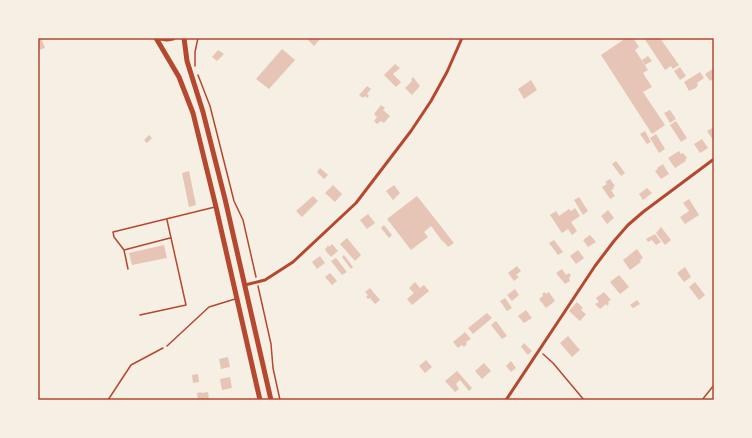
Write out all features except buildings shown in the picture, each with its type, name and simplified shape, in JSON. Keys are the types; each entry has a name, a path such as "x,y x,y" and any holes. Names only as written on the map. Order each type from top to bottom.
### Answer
{"main road":[{"path":"156,38 179,77 191,107 216,207 260,400"},
{"path":"160,38 173,38"},
{"path":"184,38 190,72 206,123 271,400"}],"street":[{"path":"245,285 265,280 293,262 356,202 431,101 447,72 462,38"},
{"path":"506,400 595,266 626,228 643,212 714,159"}],"lane":[{"path":"128,269 124,250 112,232 216,207"},
{"path":"140,315 186,304 167,220"},
{"path":"124,250 170,238"},
{"path":"167,346 209,307 237,299"}],"path":[{"path":"198,38 194,57 196,70 210,106 234,201 242,220 271,344 272,368 280,400"},
{"path":"108,400 131,365 167,346"},
{"path":"539,350 553,363 584,400"},
{"path":"702,400 714,385"}]}
